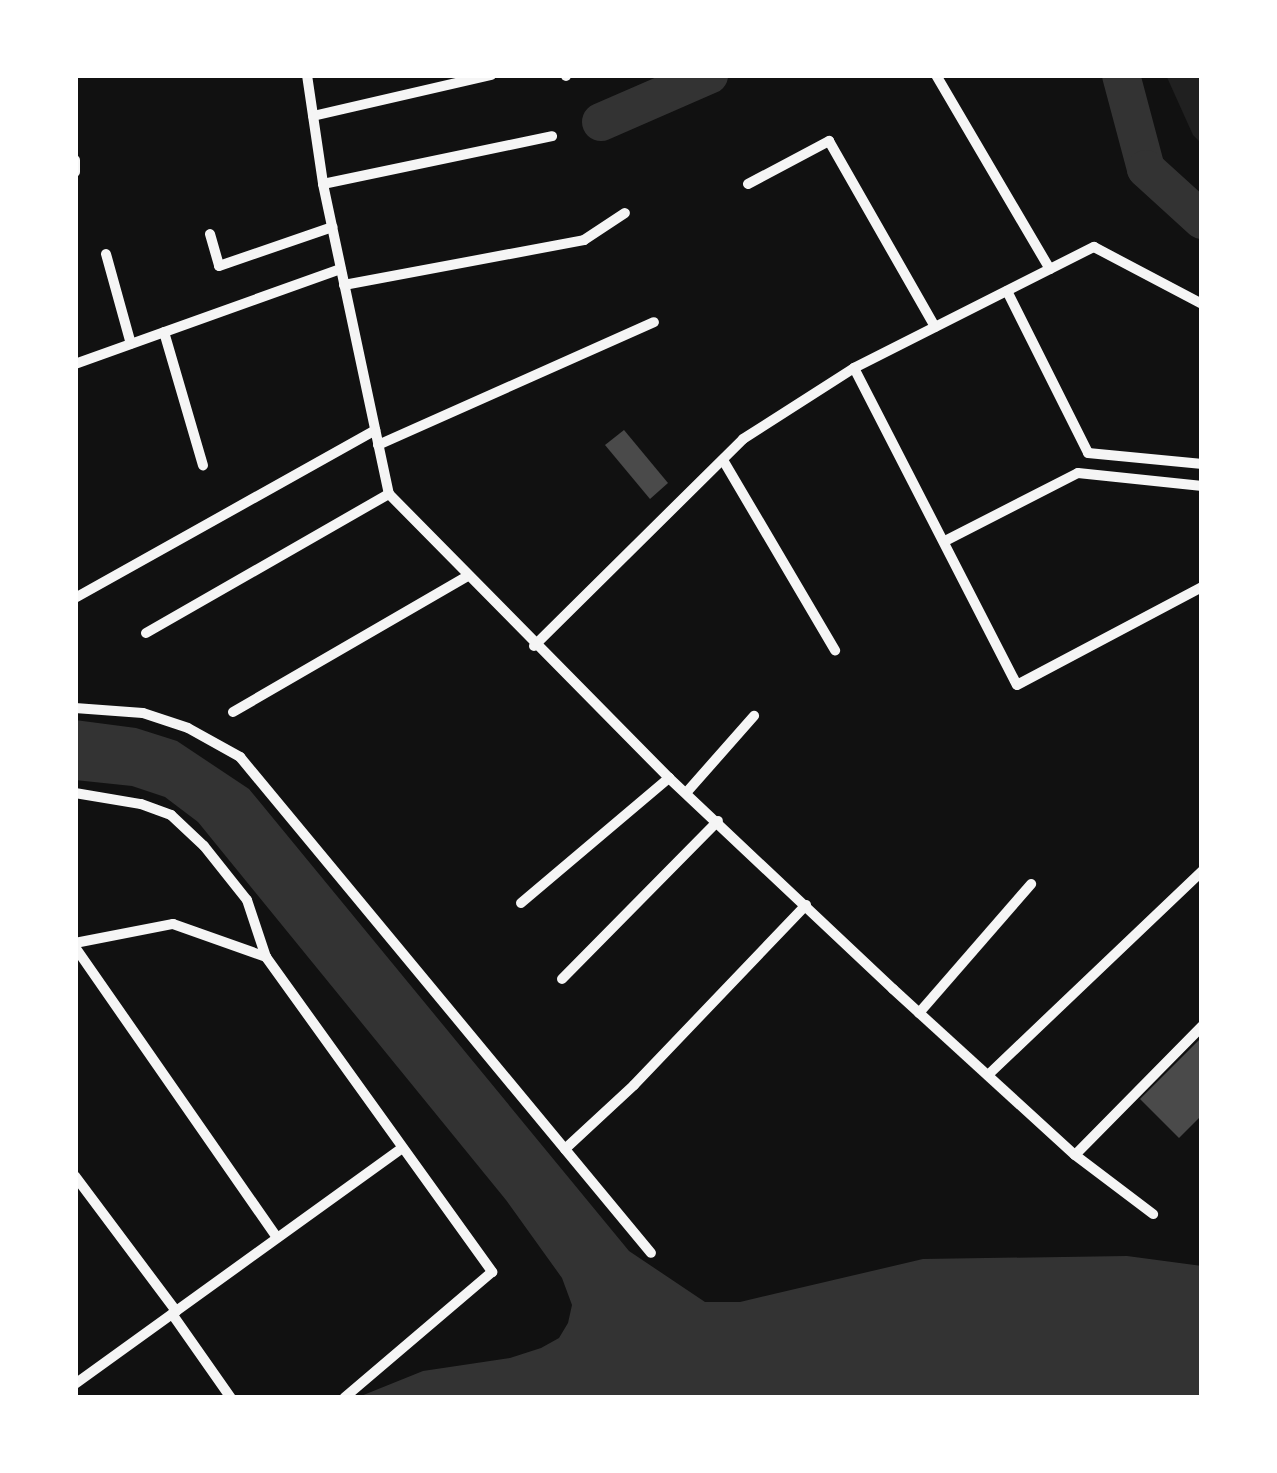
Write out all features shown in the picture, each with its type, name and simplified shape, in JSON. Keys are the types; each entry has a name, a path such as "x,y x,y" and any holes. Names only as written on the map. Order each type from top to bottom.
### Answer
{"street":[{"path":"307,75 323,184 389,494 534,646 669,778 1076,1156 1154,1214"},
{"path":"312,116 464,78 491,75"},
{"path":"936,75 1050,268"},
{"path":"323,184 552,136"},
{"path":"748,184 829,140 935,327"},
{"path":"75,160 75,172"},
{"path":"344,286 584,240 625,213"},
{"path":"210,234 219,266 332,228"},
{"path":"534,646 742,439 854,368 1094,247 1202,304"},
{"path":"106,254 131,344"},
{"path":"75,364 341,269"},
{"path":"1007,290 1088,453"},
{"path":"378,446 654,322"},
{"path":"164,332 203,465"},
{"path":"854,368 1017,685 1202,586"},
{"path":"75,598 375,430"},
{"path":"1088,453 1202,464"},
{"path":"1078,473 1088,453"},
{"path":"723,460 835,650"},
{"path":"945,542 1078,473 1202,486"},
{"path":"146,633 389,494"},
{"path":"233,712 466,577"},
{"path":"75,708 143,713 188,728 240,757 652,1254"},
{"path":"686,793 754,716"},
{"path":"521,904 669,778"},
{"path":"75,793 142,804 171,814 204,846 247,900 266,957 492,1272 344,1398"},
{"path":"562,979 718,821"},
{"path":"988,1075 1202,871"},
{"path":"919,1013 1030,884"},
{"path":"565,1149 634,1085 806,905"},
{"path":"266,957 173,924 75,945 278,1238"},
{"path":"1076,1156 1202,1026"},
{"path":"75,1384 401,1148"},
{"path":"75,1176 231,1398"}],"shaded area":[{"path":"1166,75 1202,75 1202,144 1193,135"},
{"path":"75,720 136,728 177,741 249,789 629,1251 705,1302 740,1302 923,1259 1127,1256 1202,1266 1202,1398 356,1398 423,1371 510,1358 559,1338 572,1305 562,1278 506,1200 198,822 165,797 132,786 75,780"}],"building":[{"path":"624,430 668,483 650,499 605,445"},
{"path":"1202,1037 1202,1115 1179,1138 1140,1099"}],"waterway":[{"path":"601,122 709,75"},
{"path":"1121,75 1146,169 1202,220"}]}
